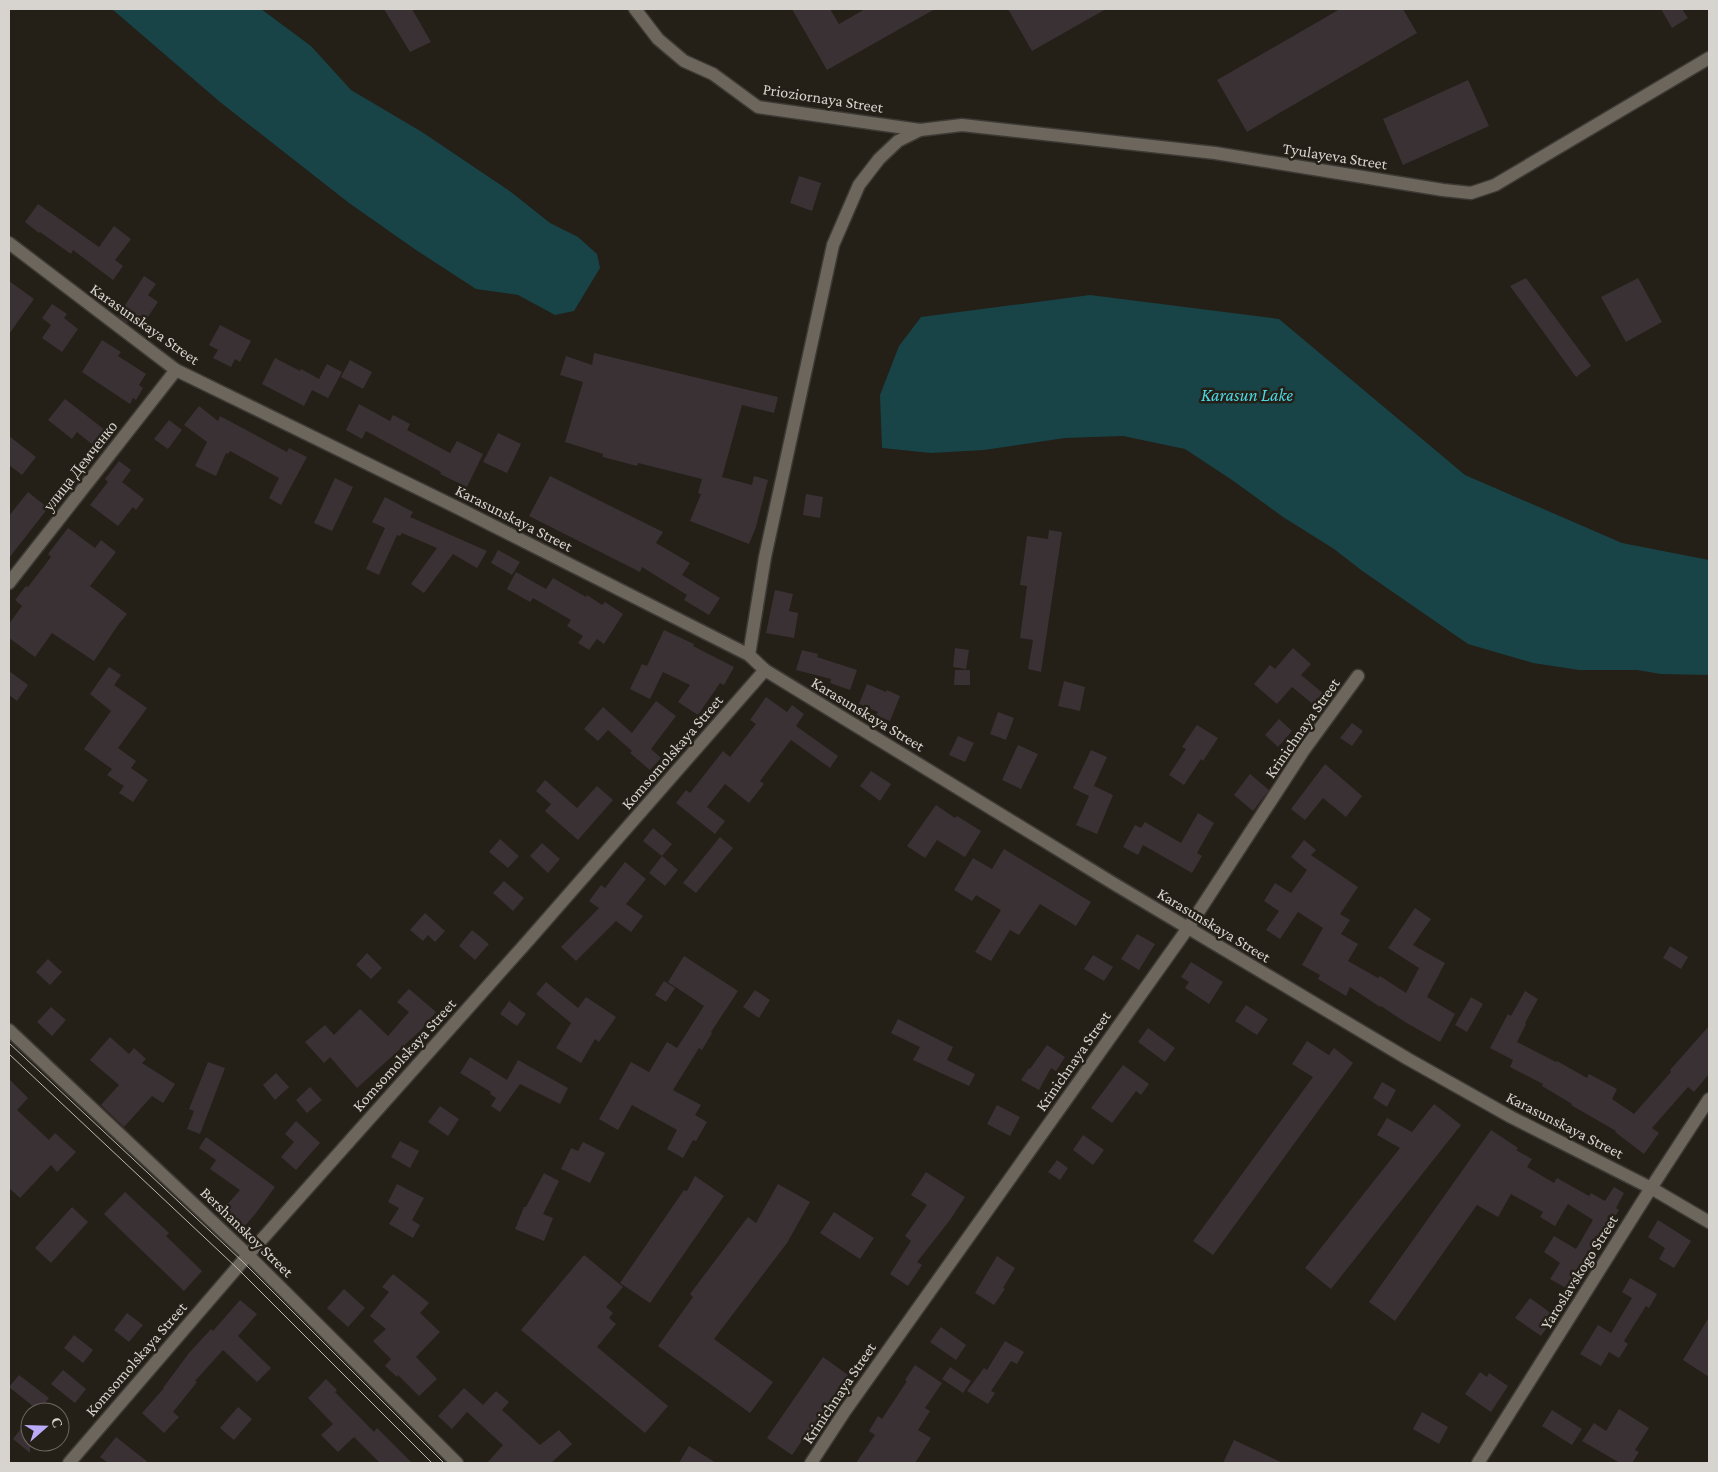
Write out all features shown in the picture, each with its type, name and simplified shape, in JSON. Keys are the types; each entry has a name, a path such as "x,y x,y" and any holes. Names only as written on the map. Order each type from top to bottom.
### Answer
{"street":[{"name":"Prioziornaya Street","path":"635,9 658,39 684,61 713,74 758,107 920,130"},
{"name":"Tyulayeva Street","path":"920,130 962,125 1215,153 1471,193 1495,185 1709,58"},
{"path":"749,655 765,557 833,245 859,185 879,159 898,141 920,130"},
{"name":"Karasunskaya Street","path":"9,244 176,370 462,510 749,655 765,670 1188,928 1400,1054 1511,1117 1651,1188 1709,1222"},
{"name":"улица Демченко","path":"9,583 176,370"},
{"name":"Komsomolskaya Street","path":"69,1463 248,1254 521,949 765,670"},
{"name":"Krinichnaya Street","path":"811,1463 851,1403 1188,928 1304,750 1358,676"},
{"name":"Bershanskoy Street","path":"9,1030 248,1254 457,1463"},
{"name":"Yaroslavskogo Street","path":"1478,1463 1709,1099"}],"water":[{"path":"112,9 261,9 311,46 351,90 422,132 511,192 550,223 578,237 597,254 600,268 574,311 555,315 518,295 476,289 349,203 220,102"},
{"name":"Karasun Lake","path":"1090,295 1279,319 1465,475 1622,543 1709,560 1709,675 1661,674 1637,670 1579,670 1533,663 1468,644 1361,570 1334,549 1283,517 1185,449 1123,436 1065,438 984,450 931,453 882,448 880,395 899,346 921,317"}],"building":[{"path":"384,9 412,9 431,42 410,52"},
{"path":"792,9 830,9 839,24 865,9 935,9 827,70"},
{"path":"1008,9 1106,9 1032,51"},
{"path":"1340,9 1403,9 1417,33 1247,132 1217,80"},
{"path":"1661,9 1682,9 1688,18 1672,28"},
{"path":"1468,80 1489,126 1403,165 1383,119"},
{"path":"799,176 821,183 812,211 790,203"},
{"path":"38,204 99,247 114,226 131,239 115,260 123,266 113,280 73,250 71,254 25,222"},
{"path":"144,276 156,284 148,295 158,302 143,324 132,316 127,323 118,316"},
{"path":"1526,278 1591,366 1576,377 1510,286"},
{"path":"1638,278 1662,322 1626,342 1601,297"},
{"path":"9,281 34,299 9,334"},
{"path":"52,304 67,314 64,318 78,329 62,352 42,338 51,325 42,318"},
{"path":"220,325 251,341 240,362 235,359 231,367 213,358 218,350 209,345"},
{"path":"102,340 121,352 118,356 146,374 139,385 143,388 136,400 133,398 130,404 82,372"},
{"path":"594,353 778,397 774,413 742,405 722,477 752,485 754,476 768,480 756,527 749,544 690,521 701,494 698,493 702,479 638,463 637,466 603,457 603,454 565,442 583,382 560,375 566,356 592,365"},
{"path":"275,358 319,379 327,364 342,372 328,398 312,390 304,406 262,384"},
{"path":"350,360 372,372 363,389 341,377"},
{"path":"65,399 105,430 93,445 77,432 72,439 48,420"},
{"path":"359,404 390,421 393,415 410,424 407,430 450,453 457,441 483,454 467,487 440,474 441,472 366,431 362,439 346,430"},
{"path":"199,406 218,421 220,416 287,452 289,448 307,457 281,505 269,498 279,478 230,451 228,454 226,453 216,476 195,466 207,442 184,425"},
{"path":"169,420 182,430 168,449 154,439"},
{"path":"498,433 521,444 507,473 483,462"},
{"path":"9,436 36,457 22,475 9,465"},
{"path":"119,461 131,470 122,482 144,499 136,510 133,507 118,526 90,505 108,482 105,479"},
{"path":"550,476 663,532 656,543 690,563 682,575 720,598 709,615 684,600 687,595 642,567 640,572 529,516"},
{"path":"335,478 353,487 332,531 314,523"},
{"path":"28,492 48,508 9,558 9,516"},
{"path":"806,494 823,497 820,518 803,515"},
{"path":"385,497 413,512 410,517 487,551 477,568 453,554 424,593 411,584 437,548 402,533 400,536 397,535 379,575 366,569 385,528 372,522"},
{"path":"68,528 95,548 101,540 116,552 90,586 127,614 94,661 52,633 35,657 9,638 9,624 22,606 15,600 26,586 28,587 51,557 48,554"},
{"path":"1049,530 1062,532 1041,672 1028,669 1033,640 1020,638 1027,586 1020,585 1027,536 1048,539"},
{"path":"498,550 520,562 512,575 491,563"},
{"path":"516,572 546,589 553,578 586,597 587,595 602,605 605,602 623,614 604,644 597,639 589,650 578,643 583,636 567,626 571,620 533,598 530,602 507,589"},
{"path":"775,590 793,594 789,611 798,613 794,638 766,633"},
{"path":"664,630 694,644 693,646 734,667 724,685 720,683 698,715 678,702 690,685 663,672 650,699 630,689 642,664 647,666"},
{"path":"955,648 969,650 966,669 953,667"},
{"path":"1293,648 1311,664 1301,675 1330,699 1320,710 1292,687 1277,704 1254,684 1270,665 1275,669"},
{"path":"802,650 818,654 817,657 857,670 850,690 830,683 831,679 796,670"},
{"path":"109,667 121,675 114,685 147,708 118,748 136,761 131,768 148,780 133,802 119,793 124,786 107,775 112,769 84,749 111,711 90,694"},
{"path":"955,670 970,670 970,685 954,685"},
{"path":"9,671 28,685 17,701 9,695"},
{"path":"1064,681 1085,687 1080,711 1058,706"},
{"path":"867,684 900,696 890,721 876,715 878,712 859,704"},
{"path":"766,697 787,712 792,705 804,714 796,726 838,756 830,768 791,740 760,781 764,784 749,803 725,784 707,807 725,821 715,834 676,803 686,790 690,793 723,751 730,757 756,724 750,720"},
{"path":"656,701 676,716 651,749 661,758 650,770 608,730 598,741 584,729 603,707 632,733"},
{"path":"998,712 1014,718 1006,740 990,734"},
{"path":"1279,719 1292,731 1278,747 1265,735"},
{"path":"1352,723 1363,731 1352,746 1340,738"},
{"path":"1197,725 1218,738 1184,785 1169,775 1186,749 1182,747"},
{"path":"958,736 974,743 965,762 949,755"},
{"path":"1018,745 1038,754 1021,789 1002,780"},
{"path":"1091,750 1107,757 1094,786 1113,795 1097,834 1076,825 1089,796 1073,788"},
{"path":"1325,764 1362,796 1346,817 1323,798 1305,820 1291,809"},
{"path":"871,771 891,784 880,801 860,786"},
{"path":"1250,774 1269,790 1253,811 1234,795"},
{"path":"545,780 577,808 597,786 613,800 578,840 545,811 551,804 536,791"},
{"path":"936,805 955,818 957,816 981,831 965,857 937,840 925,858 907,846"},
{"path":"1198,813 1214,823 1197,853 1202,856 1192,873 1143,845 1138,855 1123,847 1135,825 1141,828 1145,822 1181,843"},
{"path":"653,828 672,844 662,856 643,841"},
{"path":"720,837 733,848 696,893 683,883"},
{"path":"500,839 519,856 508,868 489,852"},
{"path":"1304,840 1316,850 1311,855 1358,887 1340,914 1350,920 1341,934 1358,944 1348,961 1378,978 1380,976 1406,993 1419,968 1388,948 1415,908 1431,919 1413,945 1445,963 1427,997 1455,1014 1440,1042 1350,987 1346,996 1318,979 1320,975 1302,965 1323,928 1298,912 1280,939 1266,930 1279,911 1264,901 1275,883 1291,893 1307,870 1291,857"},
{"path":"542,843 560,859 548,873 530,856"},
{"path":"1004,849 1091,902 1076,926 1040,904 1019,935 1010,930 991,961 975,952 1001,910 976,895 972,901 954,890 973,858 992,869"},
{"path":"662,856 678,870 665,886 649,873"},
{"path":"625,862 646,879 626,904 643,916 631,932 616,921 576,961 561,947 599,908 589,901 601,885 605,888"},
{"path":"504,881 524,898 513,911 493,893"},
{"path":"425,913 445,931 435,942 428,935 423,941 410,930"},
{"path":"472,930 489,944 475,960 459,946"},
{"path":"1137,934 1155,944 1139,970 1121,959"},
{"path":"1670,946 1688,957 1681,969 1663,958"},
{"path":"367,953 382,968 371,979 356,965"},
{"path":"1093,955 1113,967 1104,981 1084,969"},
{"path":"684,956 738,991 711,1032 702,1050 699,1048 673,1090 701,1105 695,1115 707,1122 696,1141 693,1140 683,1158 667,1149 677,1130 632,1105 618,1130 599,1119 631,1062 649,1072 667,1042 677,1048 704,1006 668,982"},
{"path":"48,959 62,972 50,985 36,972"},
{"path":"1191,962 1223,982 1209,1004 1185,988 1189,982 1181,977"},
{"path":"664,981 675,988 666,1002 655,995"},
{"path":"546,982 578,1008 586,997 616,1017 599,1042 595,1039 581,1063 556,1048 571,1023 536,994"},
{"path":"409,989 436,1012 420,1031 357,1088 330,1057 324,1063 305,1042 325,1025 334,1035 360,1009 388,1036 409,1012 397,1002"},
{"path":"755,990 770,1000 759,1018 743,1007"},
{"path":"1525,991 1538,999 1517,1042 1587,1078 1589,1074 1617,1089 1612,1099 1634,1114 1709,1026 1709,1074 1694,1092 1688,1087 1652,1128 1659,1133 1644,1154 1616,1131 1571,1105 1542,1086 1543,1084 1510,1067 1513,1060 1490,1048 1508,1014 1511,1016"},
{"path":"1471,997 1483,1004 1467,1032 1455,1025"},
{"path":"509,1001 526,1014 517,1026 500,1014"},
{"path":"1246,1005 1268,1019 1257,1035 1235,1021"},
{"path":"51,1007 66,1020 52,1036 37,1022"},
{"path":"898,1019 953,1047 947,1060 975,1074 969,1086 913,1060 920,1047 891,1033"},
{"path":"1148,1028 1175,1048 1165,1062 1138,1042"},
{"path":"110,1037 129,1054 134,1048 146,1059 142,1063 175,1084 163,1103 152,1096 124,1127 101,1105 119,1085 90,1060"},
{"path":"1307,1041 1329,1055 1334,1048 1353,1063 1213,1255 1193,1241 1313,1077 1292,1064"},
{"path":"1047,1045 1065,1057 1056,1071 1051,1068 1039,1090 1021,1080"},
{"path":"470,1057 507,1080 518,1060 568,1088 560,1104 520,1084 500,1112 491,1106 496,1098 490,1094 491,1092 460,1073"},
{"path":"208,1062 225,1068 200,1134 187,1129 194,1111 189,1109"},
{"path":"1123,1065 1149,1084 1141,1095 1136,1091 1112,1123 1091,1108"},
{"path":"276,1073 289,1087 275,1100 263,1085"},
{"path":"9,1079 28,1098 17,1110 49,1140 55,1133 76,1152 57,1172 51,1165 20,1198 9,1188"},
{"path":"1382,1082 1396,1090 1387,1107 1373,1098"},
{"path":"310,1087 322,1100 307,1113 296,1100"},
{"path":"1434,1104 1461,1125 1331,1289 1305,1268 1400,1148 1377,1135 1387,1118 1412,1132"},
{"path":"997,1105 1020,1117 1010,1136 987,1124"},
{"path":"440,1106 459,1119 448,1136 428,1122"},
{"path":"296,1121 320,1143 296,1170 281,1157 294,1142 285,1134"},
{"path":"1491,1130 1518,1148 1516,1150 1532,1159 1527,1167 1554,1183 1557,1178 1589,1196 1591,1193 1605,1201 1614,1187 1624,1193 1616,1208 1619,1210 1608,1228 1605,1226 1566,1288 1550,1279 1560,1263 1544,1252 1554,1236 1576,1249 1593,1220 1568,1204 1555,1226 1540,1217 1543,1212 1511,1194 1498,1217 1477,1205 1395,1321 1369,1302"},
{"path":"1083,1135 1104,1150 1093,1165 1073,1150"},
{"path":"206,1137 275,1187 238,1234 218,1215 240,1190 210,1169 216,1160 199,1148"},
{"path":"400,1141 419,1151 410,1168 391,1157"},
{"path":"583,1142 605,1153 590,1183 561,1169 571,1148 578,1151"},
{"path":"1057,1160 1068,1168 1060,1180 1048,1172"},
{"path":"926,1172 965,1197 950,1220 917,1262 922,1265 908,1286 890,1274 911,1241 905,1236 927,1205 911,1195"},
{"path":"544,1173 559,1181 543,1214 553,1218 544,1241 515,1229 524,1207 526,1207"},
{"path":"695,1176 724,1196 650,1303 620,1283 684,1190 687,1191"},
{"path":"397,1184 424,1198 412,1220 420,1225 413,1238 389,1224 399,1208 388,1202"},
{"path":"778,1184 810,1202 787,1243 714,1339 773,1382 750,1413 658,1346 693,1297 690,1294 748,1217 756,1223"},
{"path":"125,1192 169,1233 166,1236 202,1271 184,1291 104,1214"},
{"path":"72,1207 88,1222 51,1263 35,1248"},
{"path":"834,1212 874,1238 860,1259 820,1233"},
{"path":"1658,1220 1691,1241 1674,1268 1659,1259 1665,1248 1648,1237"},
{"path":"584,1255 623,1287 606,1307 613,1313 609,1318 616,1324 597,1347 668,1406 645,1433 521,1330"},
{"path":"997,1256 1015,1268 1003,1288 1005,1289 994,1305 975,1293"},
{"path":"393,1274 429,1303 420,1313 440,1332 416,1357 437,1379 419,1396 398,1375 397,1377 385,1366 391,1359 373,1341 386,1329 370,1316 389,1292 382,1287"},
{"path":"1630,1278 1657,1294 1649,1308 1646,1306 1624,1341 1628,1344 1619,1358 1609,1352 1601,1366 1580,1354 1598,1325 1611,1333 1632,1298 1622,1292"},
{"path":"344,1289 365,1308 348,1327 327,1308"},
{"path":"1530,1298 1555,1316 1541,1336 1515,1318"},
{"path":"240,1300 257,1314 238,1336 271,1368 257,1382 223,1350 195,1381 197,1382 173,1412 179,1417 164,1433 142,1413 164,1388 189,1353 211,1329 213,1331"},
{"path":"127,1313 143,1325 129,1342 114,1330"},
{"path":"1709,1317 1709,1377 1683,1360"},
{"path":"941,1327 966,1345 956,1360 930,1342"},
{"path":"74,1335 93,1350 83,1363 64,1348"},
{"path":"1005,1341 1024,1352 1017,1364 1011,1361 991,1391 995,1393 988,1404 967,1391 984,1368 987,1370"},
{"path":"823,1357 848,1375 792,1455 767,1438"},
{"path":"915,1365 942,1383 925,1408 930,1411 918,1430 931,1438 915,1463 856,1463 875,1435 869,1431 878,1416 882,1419 907,1381 905,1380"},
{"path":"950,1367 971,1381 963,1393 942,1379"},
{"path":"63,1370 86,1389 75,1403 51,1384"},
{"path":"1480,1372 1487,1377 1489,1373 1508,1386 1491,1412 1465,1394"},
{"path":"19,1375 49,1398 46,1402 28,1402 9,1387"},
{"path":"326,1379 337,1390 335,1392 374,1432 377,1428 412,1463 380,1463 354,1437 338,1452 321,1435 333,1424 308,1398"},
{"path":"464,1388 483,1405 496,1391 509,1402 502,1410 540,1445 559,1430 572,1444 551,1463 487,1463 503,1445 467,1412 452,1429 438,1416"},
{"path":"238,1407 252,1419 234,1440 220,1428"},
{"path":"1619,1409 1649,1428 1635,1450 1639,1452 1632,1463 1620,1463 1582,1441 1594,1423 1606,1431"},
{"path":"1552,1410 1582,1429 1572,1445 1542,1426"},
{"path":"1422,1412 1448,1427 1439,1444 1413,1429"},
{"path":"20,1430 20,1445 13,1439"},
{"path":"116,1437 149,1463 108,1463 100,1457"},
{"path":"1234,1440 1283,1463 1223,1463"},
{"path":"689,1446 716,1463 679,1463"}],"tram line":[{"path":"9,1043 242,1261 444,1463"},
{"path":"9,1054 237,1268 432,1463"}]}
